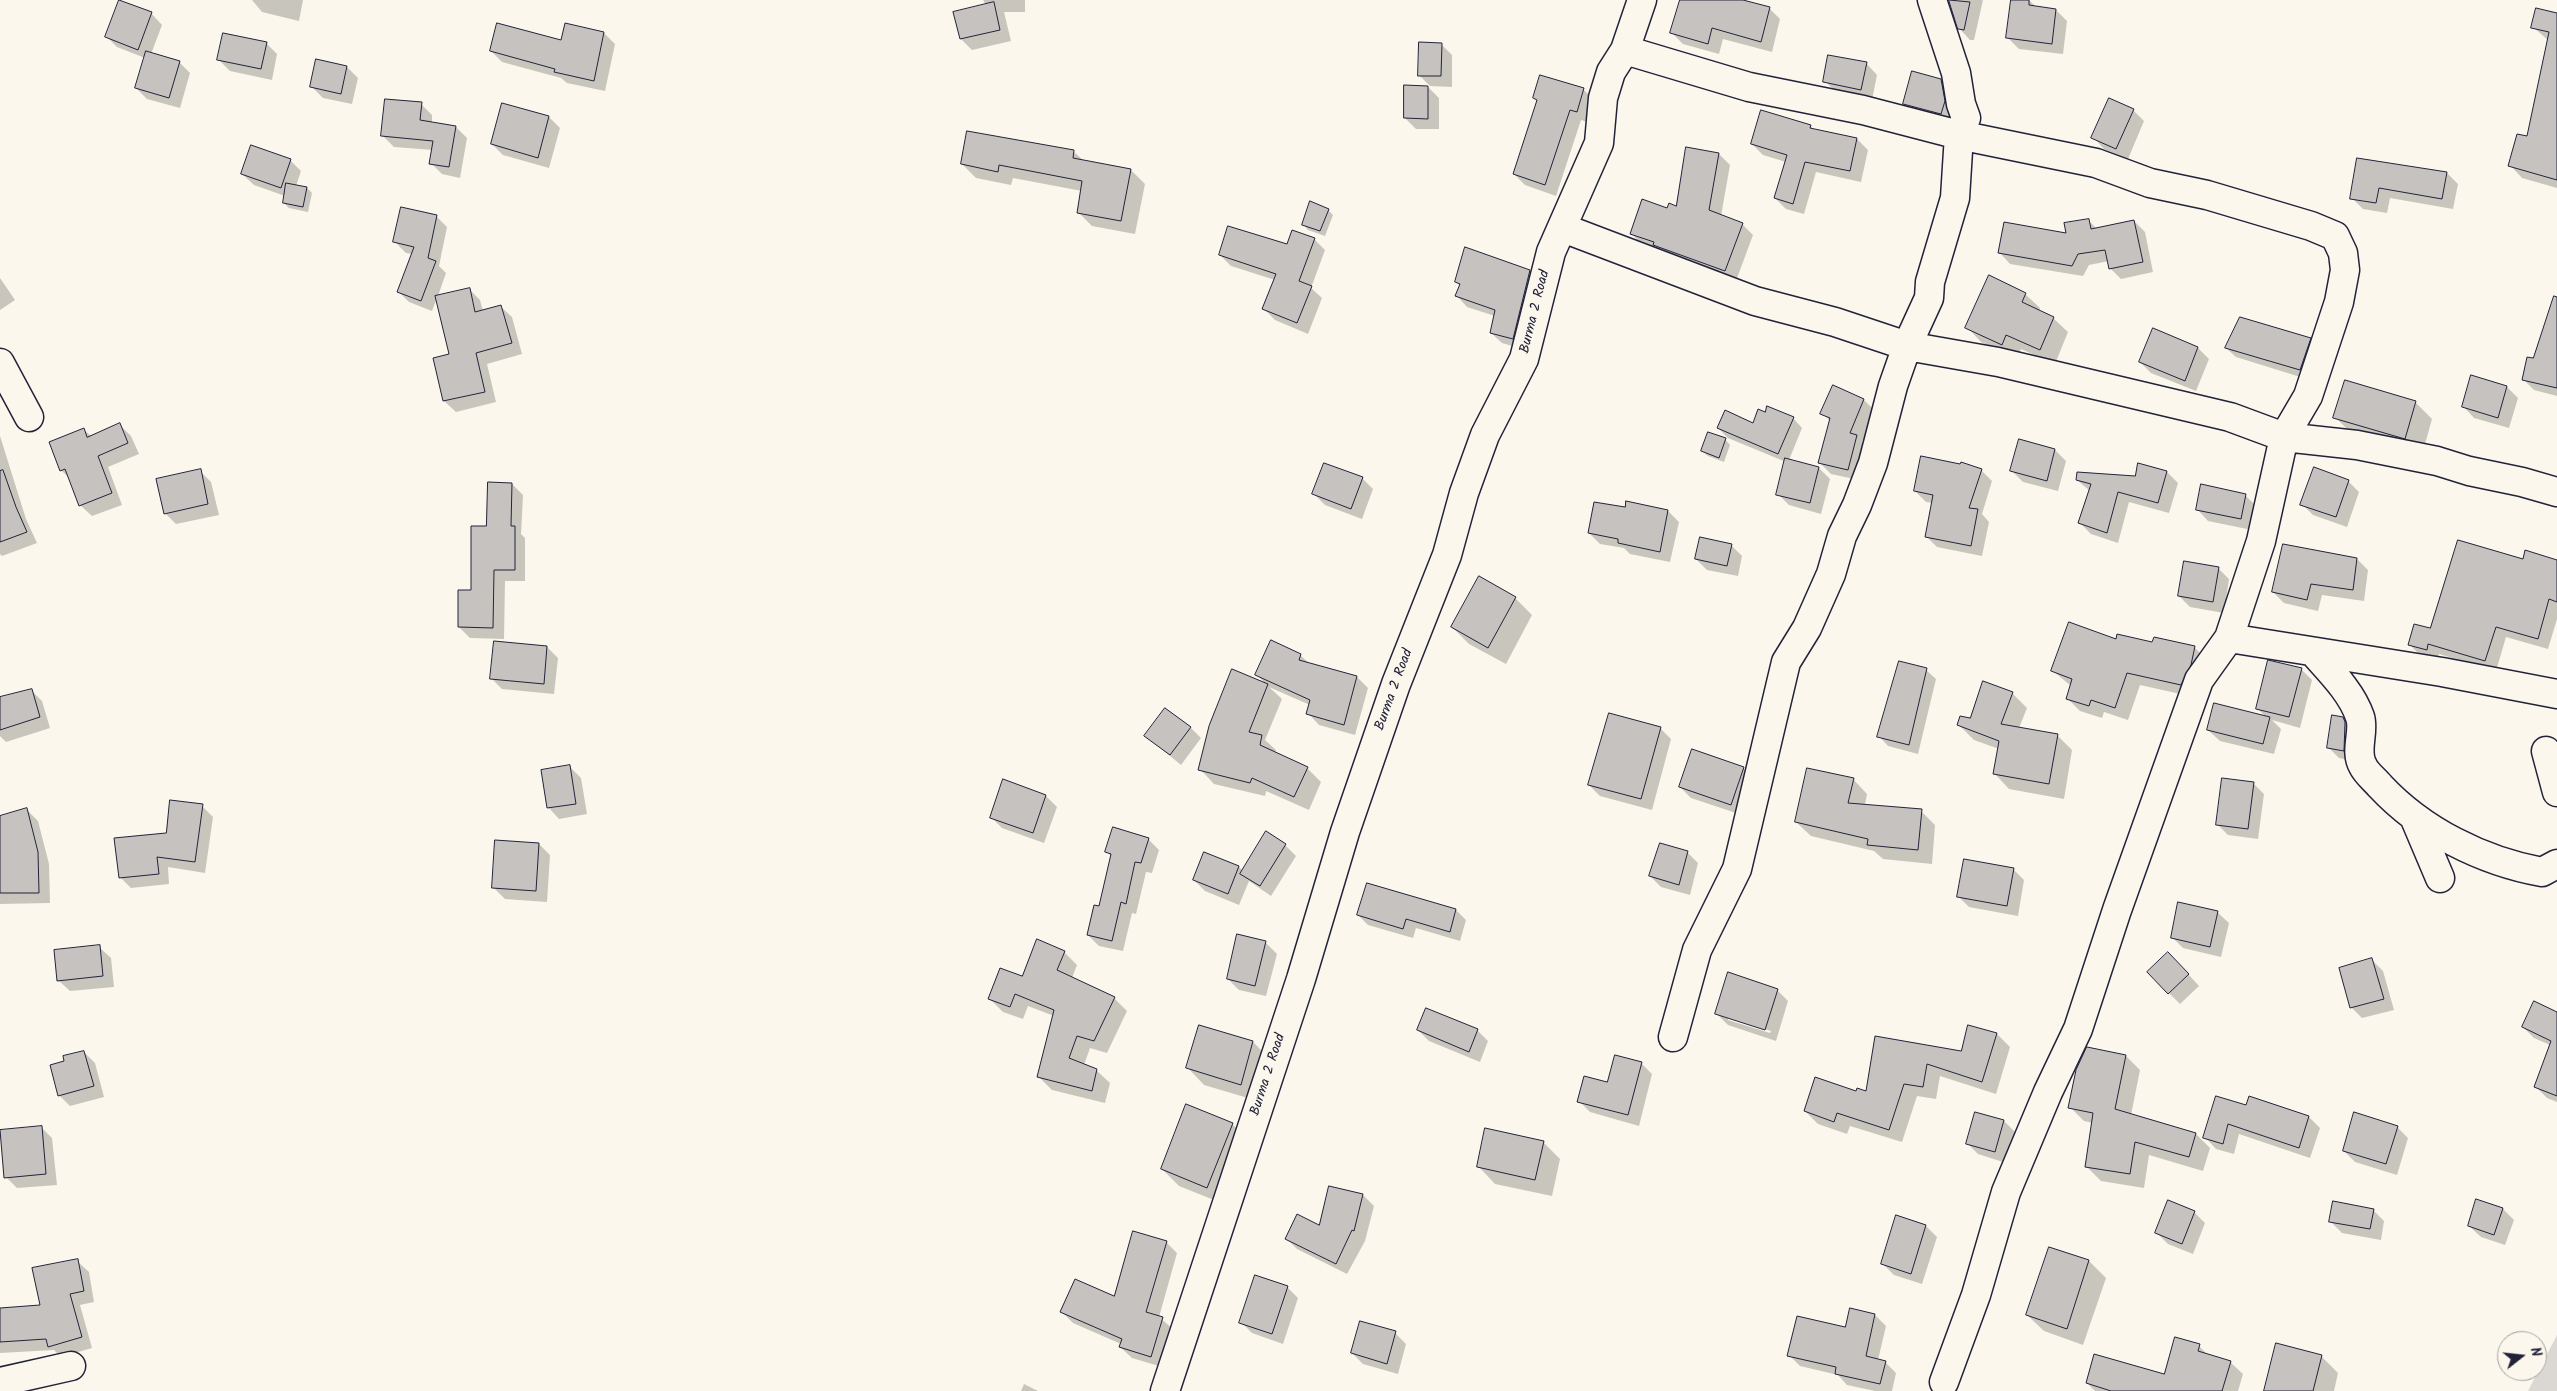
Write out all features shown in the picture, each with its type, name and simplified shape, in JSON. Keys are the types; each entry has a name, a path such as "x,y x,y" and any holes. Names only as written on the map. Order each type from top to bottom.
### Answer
{"street":[{"name":"Burma 2 Road","path":"1165,1391 1301,979 1345,832 1396,684 1447,555 1464,493 1482,443 1524,359 1551,252 1563,228 1579,184 1599,143 1603,98 1611,72 1625,50 1642,0"},
{"path":"1673,1038 1698,950 1737,869 1786,662 1807,628 1831,574 1842,536 1857,505 1873,463 1893,386 1929,298 1930,282 1955,198 1959,135 1966,118 1961,104 1956,73 1932,0"},
{"path":"1625,50 1749,87 1863,110 1959,135 2096,163 2150,183 2207,195 2311,226 2336,236 2342,252 2345,270 2339,302 2308,396 2284,437 2261,541 2229,638 2199,680 2117,910 2078,1029 2048,1092 2006,1192 1976,1295 1944,1382"},
{"path":"1563,228 1755,300 1835,322 1908,346 1998,362 2230,417 2284,437 2357,445 2437,461 2469,471 2522,482 2557,492"},
{"path":"0,363 29,417"},
{"path":"2229,638 2442,672 2557,694"},
{"path":"2314,653 2342,686 2361,719 2359,750 2362,766 2396,803 2416,819 2480,855 2542,872 2557,864"},
{"path":"2546,751 2557,792"},
{"path":"2416,819 2440,878"},
{"path":"0,1382 71,1366"}],"shaded area":[{"path":"2557,1335 2557,1391 2528,1391 2533,1381 2547,1381 2547,1354"}],"building":[{"path":"119,0 152,12 138,50 105,37"},
{"path":"1680,0 1743,0 1770,7 1761,42 1712,28 1708,44 1670,33"},
{"path":"1949,0 1970,2 1964,30 1958,29"},
{"path":"2011,0 2029,0 2029,5 2056,9 2052,44 2006,38"},
{"path":"994,2 1000,30 960,39 953,12"},
{"path":"2536,8 2557,13 2557,180 2508,166 2517,134 2527,136 2549,32 2531,28"},
{"path":"497,23 561,40 565,23 604,32 594,81 554,72 555,69 490,51"},
{"path":"223,33 267,42 261,69 217,60"},
{"path":"1419,42 1442,43 1441,76 1418,76"},
{"path":"146,51 180,61 169,98 135,88"},
{"path":"1828,55 1867,62 1861,90 1823,82"},
{"path":"316,59 347,66 341,94 310,87"},
{"path":"1912,71 1941,79 1945,101 1941,114 1903,104"},
{"path":"1540,75 1584,88 1577,112 1570,110 1545,185 1513,174 1537,100 1533,98"},
{"path":"1404,85 1428,86 1428,119 1404,118"},
{"path":"2109,98 2134,109 2116,149 2091,138"},
{"path":"385,99 422,102 420,120 456,126 449,167 429,164 433,141 381,136"},
{"path":"502,103 549,116 538,158 491,144"},
{"path":"1761,110 1811,125 1810,128 1857,138 1850,171 1805,162 1793,204 1774,198 1787,155 1751,144"},
{"path":"967,131 1074,150 1073,158 1131,169 1121,221 1077,213 1082,181 999,165 998,172 961,164"},
{"path":"251,145 291,159 281,188 241,174"},
{"path":"1686,147 1719,153 1709,210 1743,223 1725,271 1653,245 1654,242 1630,234 1642,199 1667,208 1669,203 1676,206"},
{"path":"2357,158 2447,172 2442,199 2379,188 2376,203 2350,199"},
{"path":"286,183 307,187 303,207 283,203"},
{"path":"1310,201 1329,209 1320,231 1302,225"},
{"path":"401,207 437,215 428,258 436,261 421,301 397,292 414,247 393,242"},
{"path":"2089,219 2091,229 2134,220 2143,262 2109,269 2105,250 2078,254 2072,266 1998,253 2004,222 2066,233 2064,223"},
{"path":"1228,226 1287,244 1292,230 1315,238 1299,281 1312,286 1297,323 1262,309 1276,274 1219,255"},
{"path":"1465,247 1530,270 1513,339 1490,333 1495,310 1455,296 1460,284 1455,282"},
{"path":"1989,275 2026,293 2022,302 2054,317 2040,350 2006,335 2002,345 1965,328"},
{"path":"470,288 475,312 501,305 512,343 476,353 485,392 443,401 433,358 449,354 435,296"},
{"path":"2554,296 2557,297 2557,388 2522,380 2527,357 2533,358"},
{"path":"2240,317 2311,338 2300,370 2225,348"},
{"path":"2153,328 2198,347 2185,381 2139,362"},
{"path":"2471,375 2507,386 2498,418 2462,407"},
{"path":"2345,380 2416,401 2405,439 2333,418"},
{"path":"1833,385 1864,399 1850,433 1857,435 1848,470 1818,463 1830,418 1820,414"},
{"path":"1767,406 1794,417 1778,454 1717,428 1725,410 1753,423 1758,409 1765,412"},
{"path":"120,423 128,443 98,456 112,493 79,506 65,469 60,471 49,442 84,428 87,437"},
{"path":"1708,432 1726,438 1719,458 1701,451"},
{"path":"2019,439 2055,449 2047,481 2010,471"},
{"path":"1921,456 1960,464 1961,462 1982,469 1969,508 1978,509 1971,546 1925,537 1933,495 1914,491"},
{"path":"1785,458 1819,467 1810,503 1776,495"},
{"path":"1324,463 1363,477 1351,509 1312,494"},
{"path":"2138,463 2167,471 2158,503 2118,492 2107,533 2078,523 2091,484 2076,480 2077,472 2135,476"},
{"path":"2314,467 2349,480 2336,517 2300,505"},
{"path":"201,469 208,504 164,514 156,479"},
{"path":"3,470 27,532 0,542 0,471"},
{"path":"488,482 512,483 511,526 515,526 515,570 494,570 493,628 458,627 458,590 471,590 471,526 486,526"},
{"path":"2201,484 2246,494 2241,519 2196,510"},
{"path":"1626,501 1668,510 1660,552 1618,543 1618,539 1588,533 1594,502 1625,507"},
{"path":"1700,537 1732,544 1727,566 1695,559"},
{"path":"2458,540 2523,559 2525,550 2557,560 2557,602 2549,599 2538,639 2496,627 2485,661 2428,644 2427,650 2408,645 2414,624 2430,628"},
{"path":"2283,544 2357,558 2353,590 2311,584 2307,600 2272,592"},
{"path":"2184,561 2219,567 2213,602 2178,596"},
{"path":"1479,576 1516,597 1488,648 1451,627"},
{"path":"2069,622 2116,639 2117,634 2152,642 2154,637 2195,646 2191,665 2181,685 2127,673 2115,708 2091,700 2089,706 2066,699 2072,679 2051,671"},
{"path":"1271,640 1301,654 1299,660 1357,676 1344,725 1306,714 1310,700 1255,675"},
{"path":"494,641 547,646 544,684 490,679"},
{"path":"2268,660 2302,668 2289,717 2256,709"},
{"path":"1899,661 1927,668 1909,745 1877,737"},
{"path":"1232,669 1268,684 1249,732 1262,735 1260,745 1308,767 1294,797 1252,778 1250,783 1198,770 1209,726"},
{"path":"1983,681 2013,692 2001,724 2058,734 2049,784 1993,774 1999,741 1957,725 1960,716 1970,718"},
{"path":"32,689 40,717 0,730 0,697"},
{"path":"2214,703 2270,717 2263,744 2207,730"},
{"path":"1165,708 1191,727 1170,755 1144,736"},
{"path":"1609,713 1661,727 1641,799 1588,785"},
{"path":"2332,715 2343,717 2345,722 2344,751 2327,748"},
{"path":"1692,749 1744,767 1731,805 1679,787"},
{"path":"570,765 576,804 547,808 541,770"},
{"path":"1807,768 1854,778 1848,803 1922,809 1918,850 1867,845 1868,839 1795,822"},
{"path":"2222,778 2254,782 2248,829 2216,825"},
{"path":"1003,779 1046,795 1033,833 990,818"},
{"path":"170,800 203,804 195,862 157,857 159,874 119,878 114,838 166,833"},
{"path":"27,808 38,852 39,893 0,893 0,816"},
{"path":"1113,827 1149,838 1141,863 1135,862 1126,904 1121,902 1112,941 1087,935 1094,905 1099,906 1111,854 1105,852"},
{"path":"1266,831 1286,844 1260,886 1240,874"},
{"path":"495,840 539,843 536,891 492,888"},
{"path":"1660,843 1688,851 1679,885 1649,876"},
{"path":"1204,852 1239,866 1228,894 1193,880"},
{"path":"1964,859 2014,868 2007,906 1957,897"},
{"path":"1367,883 1456,909 1450,932 1406,919 1403,929 1357,915"},
{"path":"2178,902 2218,911 2210,947 2171,938"},
{"path":"1237,934 1266,941 1255,986 1227,979"},
{"path":"1037,939 1065,951 1057,970 1115,997 1094,1041 1077,1036 1069,1058 1097,1069 1092,1091 1037,1077 1054,1010 1015,994 1010,1007 988,999 1000,968 1022,976"},
{"path":"100,945 103,976 57,981 54,950"},
{"path":"2168,952 2189,974 2168,994 2147,972"},
{"path":"2372,958 2384,999 2350,1008 2339,968"},
{"path":"1728,972 1778,989 1765,1030 1715,1014"},
{"path":"2534,1001 2557,1012 2557,1096 2534,1087 2551,1041 2522,1027"},
{"path":"1426,1008 1478,1029 1469,1052 1417,1030"},
{"path":"1199,1025 1253,1041 1241,1085 1186,1068"},
{"path":"1968,1025 1997,1033 1982,1082 1927,1064 1923,1087 1904,1084 1889,1130 1837,1113 1834,1122 1804,1111 1815,1077 1856,1091 1857,1088 1866,1091 1875,1036 1961,1051"},
{"path":"2087,1047 2126,1055 2115,1109 2196,1133 2189,1157 2135,1142 2130,1174 2085,1167 2093,1113 2068,1108 2076,1070"},
{"path":"84,1051 94,1086 58,1096 50,1065 64,1061 63,1056"},
{"path":"1615,1055 1642,1062 1628,1115 1577,1102 1584,1076 1607,1082"},
{"path":"2216,1096 2246,1105 2249,1096 2309,1116 2299,1148 2228,1124 2223,1144 2203,1138"},
{"path":"1186,1104 1233,1123 1207,1188 1161,1169"},
{"path":"1975,1112 2004,1120 1995,1152 1966,1144"},
{"path":"2354,1112 2398,1126 2386,1164 2343,1151"},
{"path":"42,1126 46,1174 4,1178 0,1130"},
{"path":"1485,1128 1544,1141 1535,1180 1477,1167"},
{"path":"1329,1186 1363,1194 1354,1231 1352,1230 1336,1264 1285,1239 1297,1214 1319,1225"},
{"path":"2476,1199 2503,1208 2494,1235 2468,1226"},
{"path":"2168,1200 2195,1211 2182,1244 2155,1233"},
{"path":"2333,1201 2374,1209 2370,1229 2329,1222"},
{"path":"1896,1215 1926,1225 1911,1274 1881,1264"},
{"path":"1133,1231 1167,1241 1146,1312 1163,1317 1151,1357 1119,1347 1122,1339 1060,1312 1075,1279 1114,1296"},
{"path":"2049,1247 2089,1260 2067,1329 2026,1315"},
{"path":"78,1259 84,1291 70,1294 82,1337 48,1347 46,1339 0,1342 0,1308 40,1305 32,1268"},
{"path":"1255,1275 1288,1286 1272,1334 1239,1323"},
{"path":"1850,1308 1875,1314 1866,1356 1886,1361 1880,1384 1835,1374 1836,1367 1787,1356 1797,1316 1845,1327"},
{"path":"1360,1321 1396,1331 1387,1364 1351,1353"},
{"path":"2175,1337 2200,1344 2198,1351 2231,1361 2222,1391 2111,1391 2086,1383 2094,1354 2164,1374"},
{"path":"2276,1343 2322,1355 2313,1391 2264,1391"}]}
